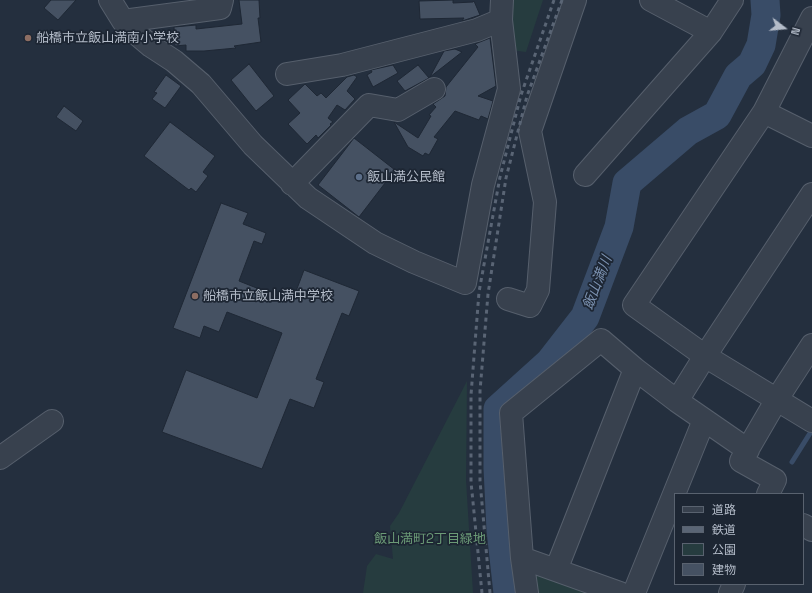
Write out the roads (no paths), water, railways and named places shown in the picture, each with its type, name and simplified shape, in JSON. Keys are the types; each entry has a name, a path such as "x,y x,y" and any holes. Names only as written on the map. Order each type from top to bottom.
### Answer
{"street":[{"path":"110,0 123,21 151,46 174,61 201,84 253,145 308,198 375,243 414,262 465,283 483,185 509,89 502,10"},
{"path":"123,21 220,8 222,0"},
{"path":"508,299 530,306 538,290 545,202 530,131 575,0"},
{"path":"651,0 711,32"},
{"path":"585,175 711,32 732,0"},
{"path":"287,74 342,65 477,30 502,10"},
{"path":"812,18 764,112 634,305 705,356 812,421"},
{"path":"292,184 369,105 398,110 434,89"},
{"path":"764,112 812,136"},
{"path":"677,401 812,194"},
{"path":"527,593 522,558 511,413 601,340 677,401 748,450"},
{"path":"768,493 775,480 742,461 776,399 812,345"},
{"path":"556,570 635,368"},
{"path":"674,493 704,420"},
{"path":"0,458 52,421"},
{"path":"634,593 674,494"},
{"path":"522,558 620,593"}],"waterway":[{"name":"飯山満川","path":"508,593 501,530 498,468 498,409 550,362 585,317 619,227 627,183 688,131 717,115 738,76 752,64 761,45 766,15 765,0"},
{"path":"792,462 812,430"}],"railway":[{"path":"482,593 471,482 471,395 479,292 500,177 521,95 554,0"},
{"path":"490,593 480,481 480,391 488,294 506,178 527,96 562,0"}],"place":[{"name":"船橋市立飯山満南小学校","path":"28,38"},
{"name":"飯山満公民館","path":"359,177"},
{"name":"船橋市立飯山満中学校","path":"195,296"}],"park label":[{"name":"飯山満町2丁目緑地","path":"430,539"}]}
